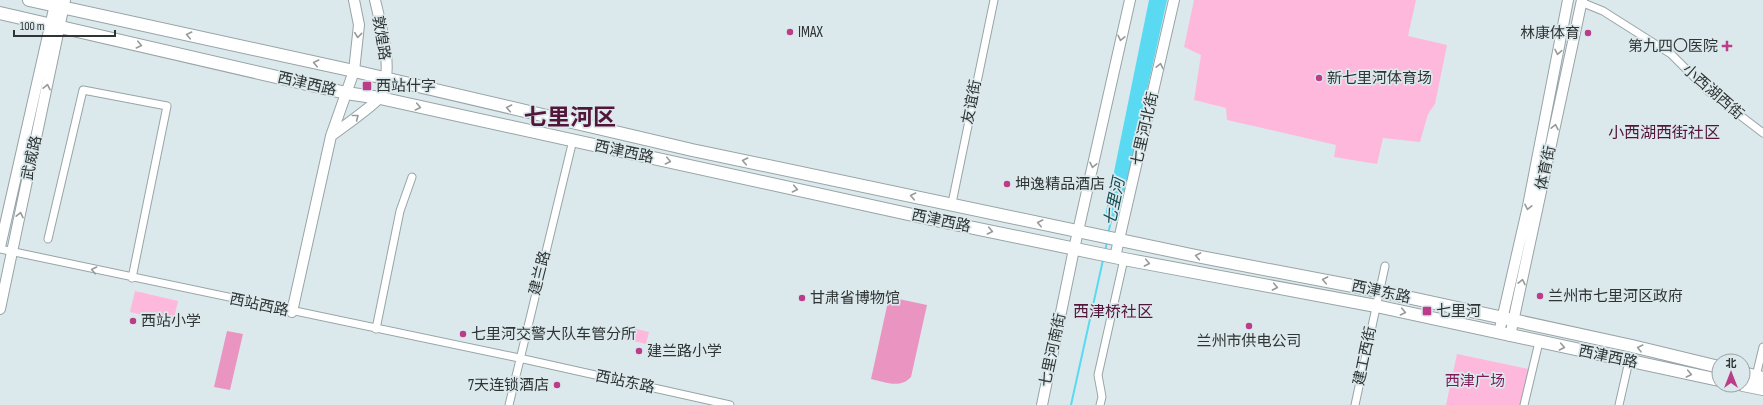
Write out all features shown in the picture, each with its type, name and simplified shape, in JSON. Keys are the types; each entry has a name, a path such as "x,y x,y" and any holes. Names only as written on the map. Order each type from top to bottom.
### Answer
{"main road":[{"name":"西津西路","path":"30,0 60,3 354,71 386,80 698,151 948,203 1116,240"},
{"name":"西津西路","path":"0,13 346,93 380,98 940,221 1116,257"},
{"path":"940,221 948,203"},
{"name":"西津东路","path":"1116,240 1379,291 1711,365"},
{"name":"西津东路","path":"1116,257 1376,306 1502,334"},
{"name":"西津西路","path":"1502,334 1711,378"},
{"path":"1751,387 1763,389"}],"street":[{"name":"敦煌路","path":"292,312 331,136 354,71 359,25 354,0"},
{"name":"敦煌路","path":"375,0 384,44 386,80 380,98"},
{"name":"友谊街","path":"948,203 994,0"},
{"path":"1074,249 1130,0"},
{"name":"七里河北街","path":"1116,257 1116,240 1174,0"},
{"name":"体育街","path":"1508,319 1528,206 1568,0"},
{"name":"体育街","path":"1502,334 1508,319 1581,1"},
{"name":"小西湖西街","path":"1581,1 1602,11 1671,54 1708,91 1763,133"},
{"name":"武威路","path":"0,309 60,3"},
{"name":"武威路","path":"0,248 55,26"},
{"path":"48,239 83,90 167,106 132,278"},
{"path":"331,136 380,98"},
{"name":"建兰路","path":"509,405 519,358 573,140"},
{"path":"376,329 400,211 412,177"},
{"name":"西站西路","path":"0,248 12,253 519,358"},
{"name":"七里河南街","path":"1042,405 1074,249"},
{"path":"1100,405 1102,396 1098,375 1116,257"},
{"name":"建工西街","path":"1355,405 1385,266"},
{"path":"1524,405 1539,342"},
{"path":"1759,377 1763,347"},
{"name":"西站东路","path":"519,358 730,405"},
{"path":"1619,405 1629,362"}],"green space":[{"name":"新七里河体育场","path":"1194,0 1416,0 1408,36 1447,45 1435,104 1428,114 1420,142 1383,138 1377,164 1334,157 1336,145 1227,120 1226,108 1194,100 1201,55 1184,47"},
{"path":"135,291 178,301 173,322 130,312"},
{"path":"624,326 649,332 646,344 621,338"},
{"name":"西津广场","path":"1457,354 1533,370 1526,405 1446,405"}],"shaded area":[{"path":"889,297 927,305 911,377 907,381 897,384 871,379"},
{"path":"227,331 243,334 230,390 214,387"}],"water":[{"path":"1149,0 1167,0 1144,104 1127,193 1119,220 1105,216"}],"waterway":[{"name":"七里河","path":"1108,234 1112,217"},
{"name":"七里河","path":"1105,251 1107,242"},
{"name":"七里河","path":"1071,405 1103,260"}],"place":[{"name":"IMAX","path":"790,32"},
{"name":"林康体育","path":"1588,33"},
{"name":"第九四〇医院","path":"1727,46"},
{"name":"新七里河体育场","path":"1319,78"},
{"name":"西站什字","path":"367,86"},
{"name":"坤逸精品酒店","path":"1007,184"},
{"name":"兰州市七里河区政府","path":"1540,296"},
{"name":"甘肃省博物馆","path":"802,298"},
{"name":"七里河","path":"1427,311"},
{"name":"西站小学","path":"133,321"},
{"name":"兰州市供电公司","path":"1249,326"},
{"name":"七里河交警大队车管分所","path":"463,334"},
{"name":"建兰路小学","path":"639,351"},
{"name":"7天连锁酒店","path":"557,385"}],"district":[{"name":"七里河区","path":"570,118"},
{"name":"小西湖西街社区","path":"1664,133"},
{"name":"西津桥社区","path":"1113,312"}]}
